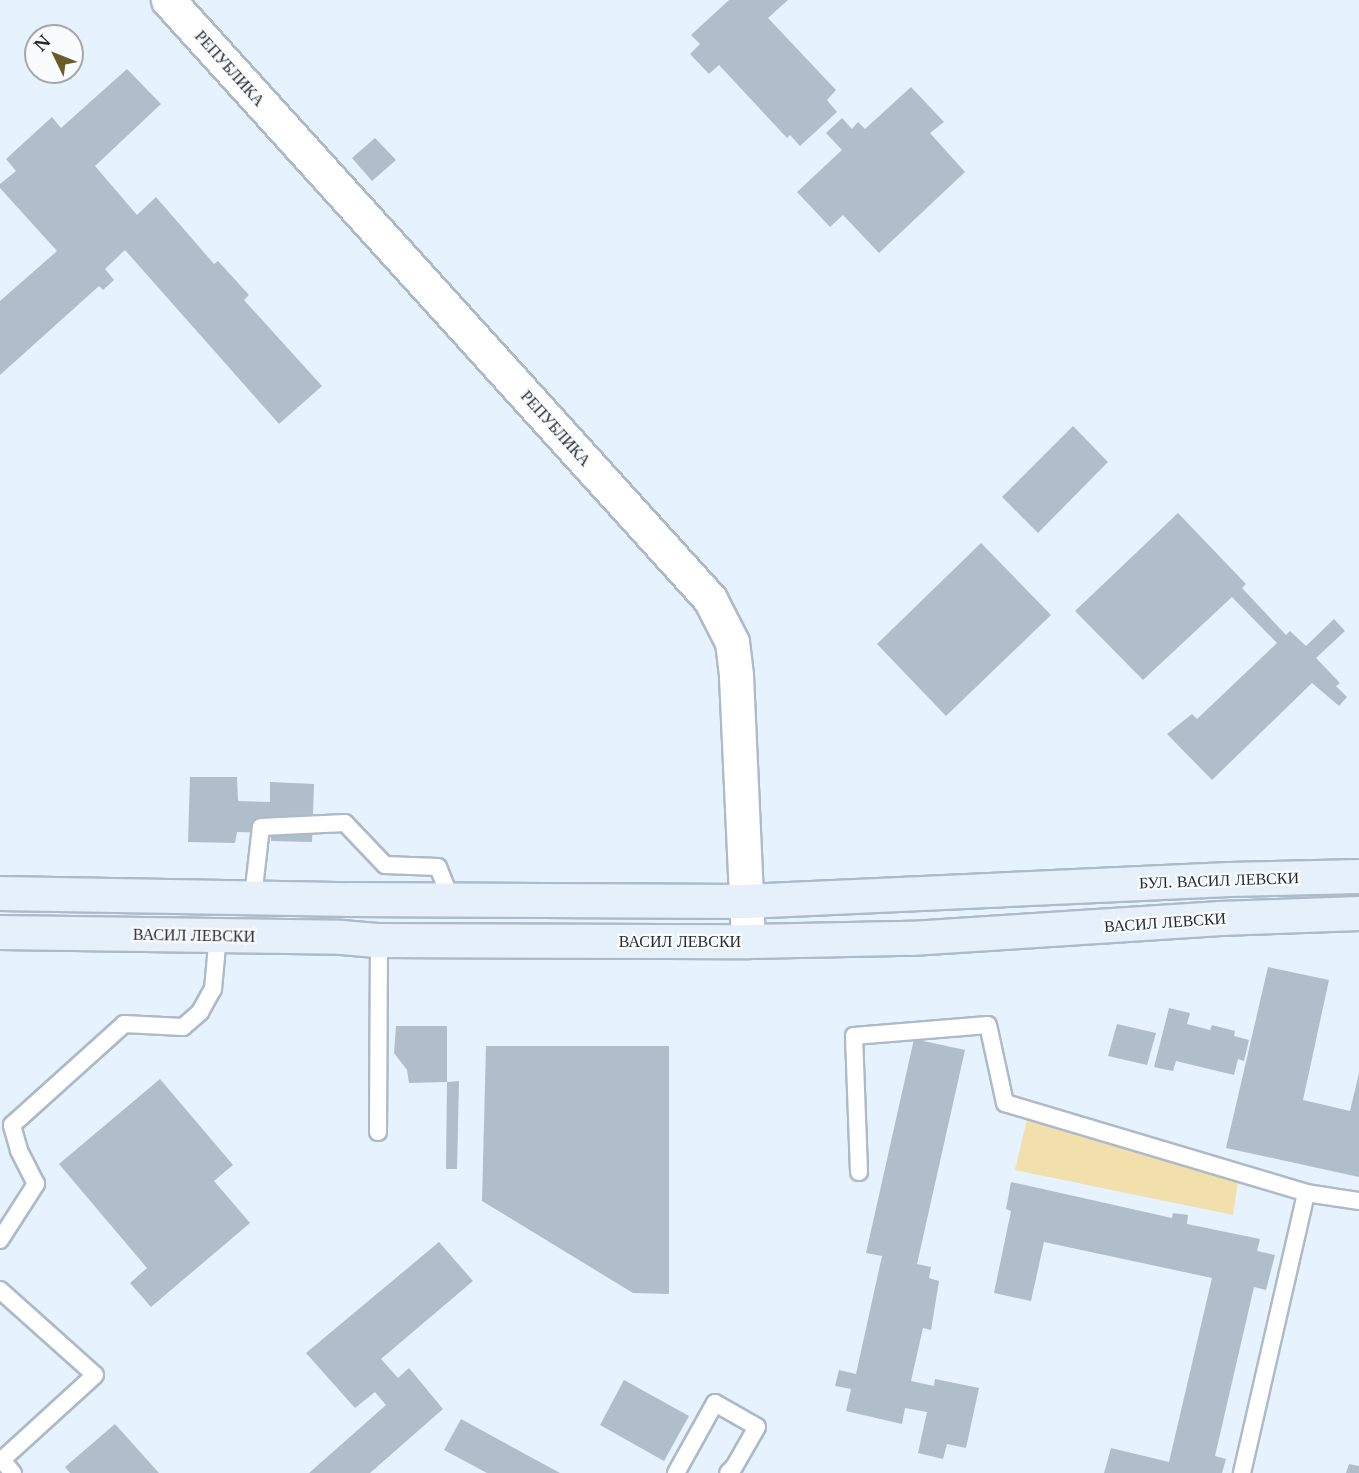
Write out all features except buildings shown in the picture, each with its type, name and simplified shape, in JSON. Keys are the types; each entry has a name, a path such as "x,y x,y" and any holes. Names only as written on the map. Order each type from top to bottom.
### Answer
{"main road":[{"name":"БУЛ. ВАСИЛ ЛЕВСКИ","path":"744,901 1078,885 1359,876"},
{"path":"0,893 744,901"},
{"name":"ВАСИЛ ЛЕВСКИ","path":"0,932 341,937 379,940 748,941 911,938 1221,918 1359,913"}],"street":[{"name":"РЕПУБЛИКА","path":"168,0 710,599 732,642 736,676 744,901 748,941"}],"lane":[{"path":"253,897 261,827 345,823 385,864 438,867 451,899"},
{"path":"0,1240 36,1184 19,1150 12,1125 124,1024 157,1028 183,1027 200,1012 213,989 219,935"},
{"path":"378,1132 379,940"},
{"path":"858,1172 854,1036 988,1025 1005,1103 1306,1193 1359,1201"},
{"path":"1242,1473 1306,1193"},
{"path":"0,1290 95,1375 2,1460 13,1473"},
{"path":"676,1473 715,1403 757,1427 734,1467 728,1473"}],"shaded area":[{"path":"0,0 1359,0 1359,1473 0,1473"},
{"path":"1027,1119 1238,1181 1233,1215 1015,1170"}]}
